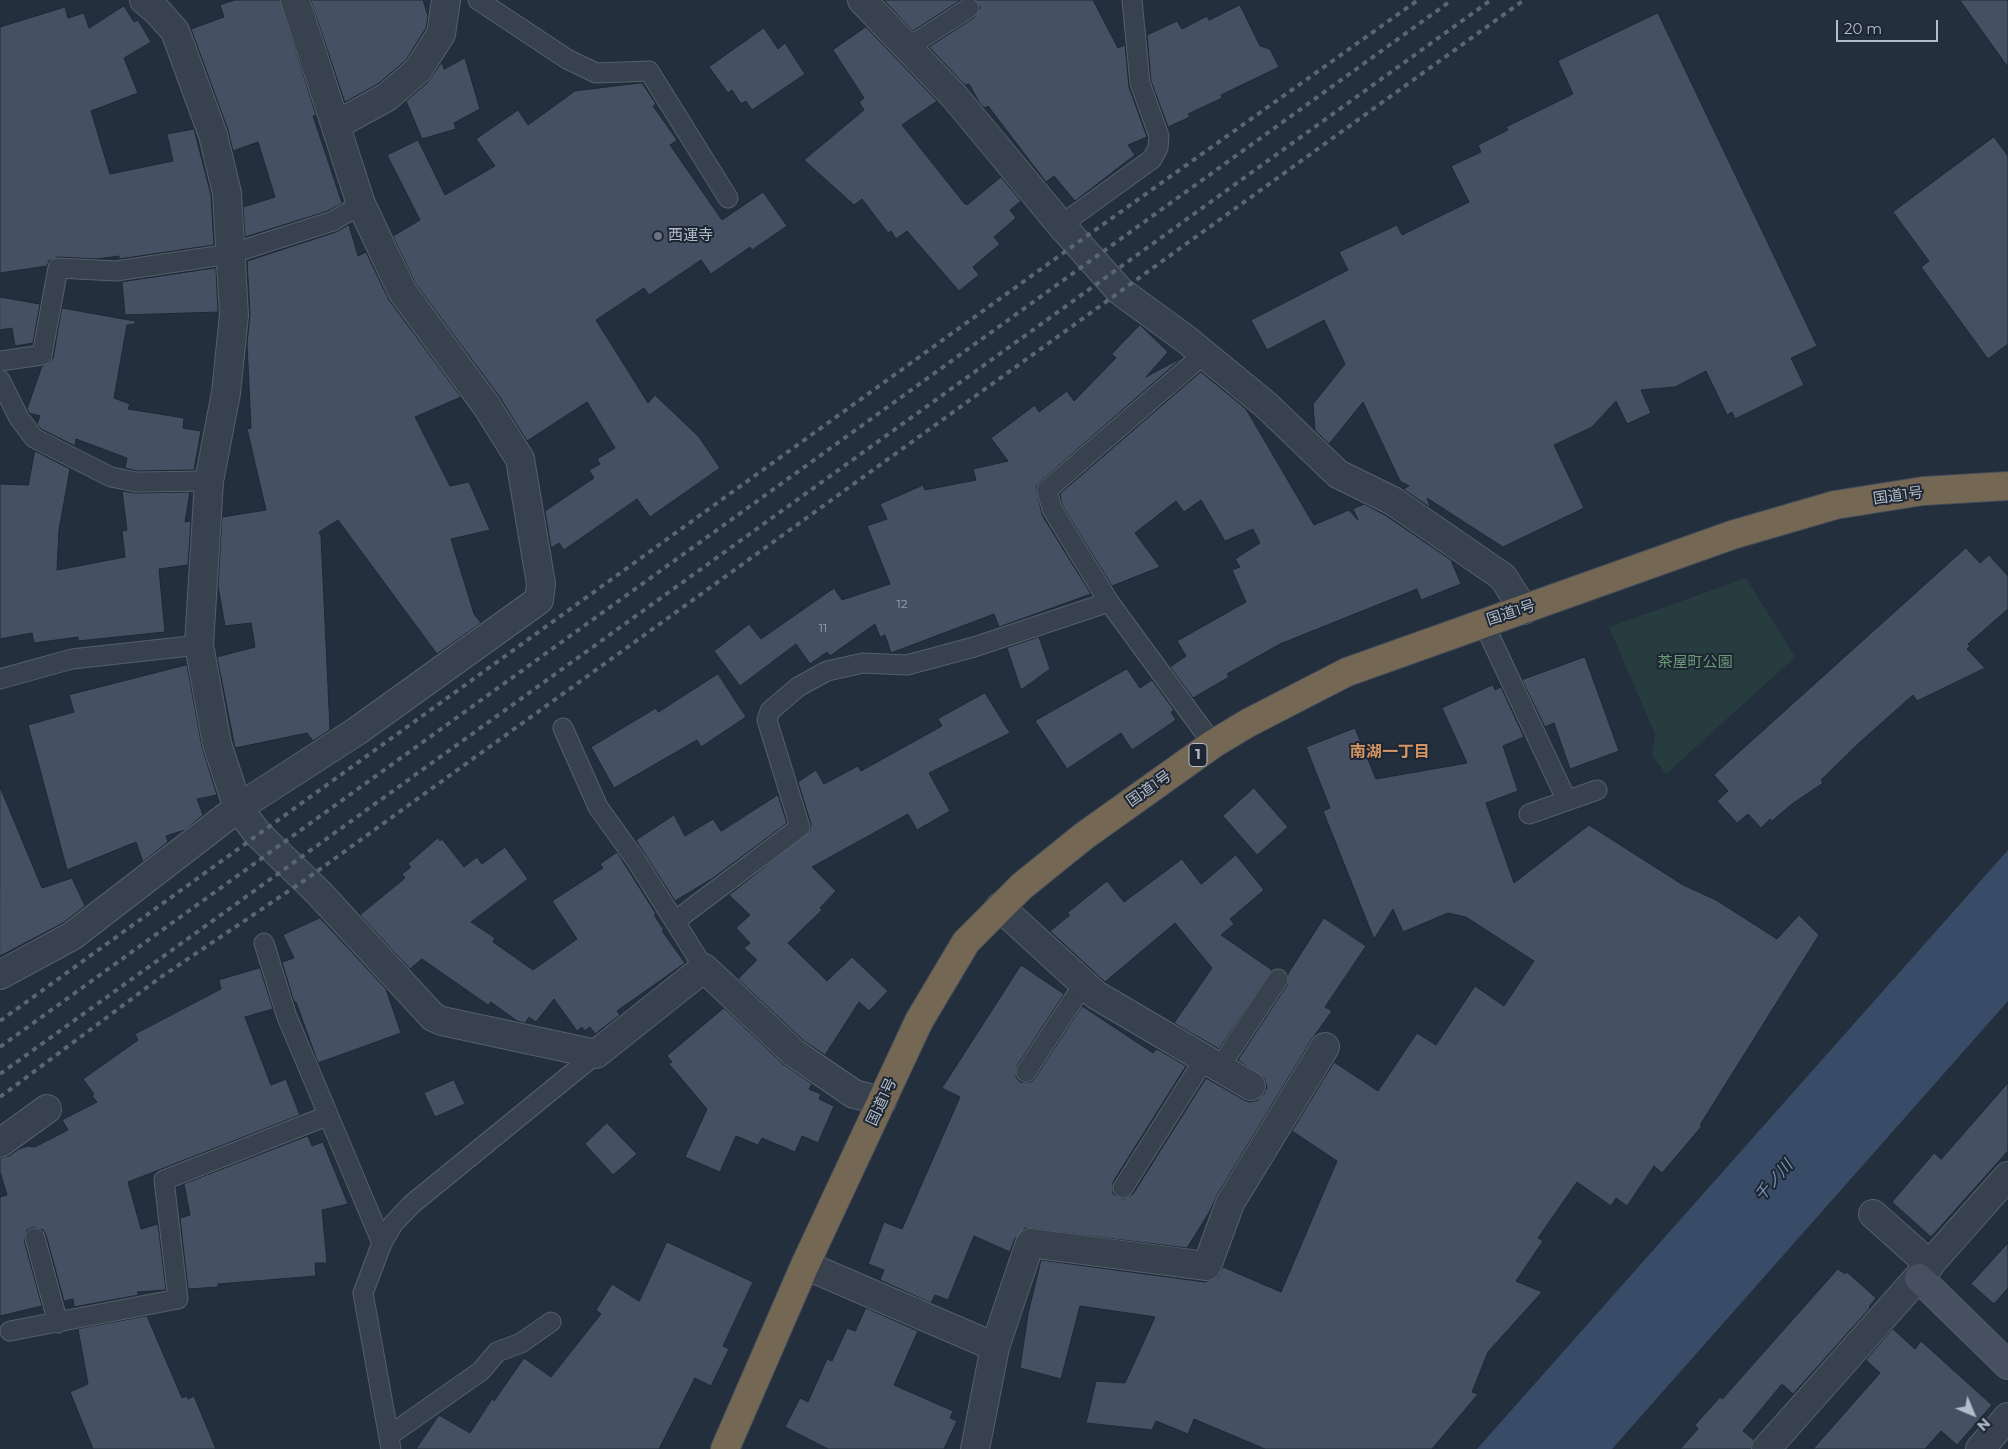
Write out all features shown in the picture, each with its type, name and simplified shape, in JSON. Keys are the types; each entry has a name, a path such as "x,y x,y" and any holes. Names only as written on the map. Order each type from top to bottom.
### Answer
{"highway":[{"name":"国道1号","path":"725,1449 805,1265 919,1021 966,942 1022,886 1084,836 1213,744 1248,723 1347,672 1483,622 1524,610 1732,535 1835,505 1923,491 2008,486"}],"street":[{"path":"144,0 175,31 213,135 227,193 234,315 226,392 210,480 199,645 217,744 238,808 258,834 319,893 433,1017 442,1021 596,1054 704,968 794,1053 854,1094 882,1102"},
{"path":"0,974 9,972 72,936 238,808 357,731 539,600 541,584 520,459 486,405 402,291 361,204 295,0"},
{"path":"336,125 388,97 418,70 441,34 446,0"},
{"path":"862,0 954,96 1061,225 1120,291 1204,354 1266,405 1338,474 1393,501 1503,577 1524,610"},
{"path":"1000,907 1083,986 1251,1086"},
{"path":"975,1449 995,1346 1030,1242 1207,1266 1230,1203 1324,1047"},
{"path":"0,1143 47,1109"},
{"path":"1766,1449 2008,1176"},
{"path":"1873,1214 2008,1365"},
{"path":"805,1265 995,1346"},
{"path":"1980,1449 2008,1417"}],"lane":[{"path":"478,0 567,59 596,73 649,70 728,198"},
{"path":"1061,225 1152,159 1158,148 1159,136 1140,83 1132,0"},
{"path":"907,48 968,8"},
{"path":"0,362 42,355 58,268 116,271 230,254 333,221 361,204"},
{"path":"1204,354 1047,490 1052,509 1110,602 1213,744"},
{"path":"0,380 18,418 34,438 112,477 136,482 210,480"},
{"path":"675,921 800,827 767,720 770,711 798,687 827,671 863,663 907,665 974,647 1110,602"},
{"path":"1483,622 1567,801"},
{"path":"0,679 72,659 199,645"},
{"path":"563,728 598,807 636,860 704,968"},
{"path":"1529,814 1597,790"},
{"path":"264,943 288,1017 327,1116 382,1243"},
{"path":"1123,1188 1213,1062 1278,979"},
{"path":"1026,1072 1083,986"},
{"path":"550,1322 521,1343 497,1352 481,1371 390,1442 362,1293 382,1243 393,1224 412,1204 596,1054"},
{"path":"10,1331 178,1299 164,1180 327,1116"},
{"path":"35,1238 58,1322"}],"green space":[{"name":"茶屋町公園","path":"1746,578 1795,657 1666,774 1652,755 1655,734 1609,627"}],"water":[{"name":"千ノ川","path":"2008,850 2008,1001 1612,1449 1477,1449"}],"building":[{"path":"235,0 280,0 316,115 313,116 342,203 328,211 245,237 243,207 275,197 258,142 233,151 228,130 191,29 224,17 220,5"},
{"path":"311,0 423,0 428,16 426,28 406,60 378,84 345,102"},
{"path":"884,0 961,0 913,31"},
{"path":"976,0 1093,0 1118,48 1125,45 1129,87 1147,137 1128,145 1135,155 1075,201 1054,176 1046,182 988,106 984,108 979,102 969,84 963,83 929,47 975,17 980,8"},
{"path":"1960,0 2008,0 2008,67"},
{"path":"1240,5 1260,46 1270,49 1279,67 1221,95 1222,98 1188,114 1190,117 1168,127 1151,81 1147,35 1177,21 1182,29 1207,16 1209,20"},
{"path":"124,6 134,22 138,20 151,42 124,58 138,93 91,111 110,174 173,161 167,134 194,129 211,195 214,245 119,259 119,256 97,259 58,257 49,261 47,266 0,273 0,27 65,7 68,18 84,13 89,28"},
{"path":"1658,13 1817,346 1791,358 1804,385 1735,419 1732,412 1727,415 1706,371 1675,387 1641,390 1651,413 1627,424 1616,401 1592,427 1554,445 1584,508 1503,547 1427,498 1431,508 1403,489 1409,486 1400,481 1363,402 1329,444 1315,430 1313,404 1345,364 1324,320 1267,350 1251,320 1348,270 1339,252 1397,225 1402,235 1469,202 1451,166 1481,152 1478,145 1508,130 1506,127 1573,94 1558,61"},
{"path":"866,27 937,101 902,125 964,203 967,205 1001,177 1021,201 1010,210 1016,218 994,237 1000,244 973,267 979,275 959,291 907,231 896,239 891,231 888,233 862,199 854,205 804,160 864,110 859,102 864,98 833,50"},
{"path":"764,28 778,49 785,43 805,74 752,110 746,101 741,104 732,90 728,93 709,67"},
{"path":"465,58 480,109 454,123 456,129 422,139 406,101 428,82 442,62 444,69"},
{"path":"642,83 656,104 653,106 677,140 670,145 722,220 763,192 787,226 752,250 750,247 711,274 701,260 649,295 644,288 596,320 648,403 655,395 699,437 720,468 650,517 637,499 564,550 559,543 551,548 545,511 594,478 589,470 600,464 597,459 615,448 587,402 527,441 499,396 415,283 393,236 420,220 387,155 418,140 445,195 495,166 476,139 518,110 528,125 575,91"},
{"path":"1994,137 2008,156 2008,344 1988,359 1921,267 1929,261 1893,212"},
{"path":"349,225 358,256 366,252 389,300 461,397 415,417 450,486 469,482 490,530 451,539 474,614 481,623 437,654 338,520 319,532 321,536 330,730 313,741 307,733 235,748 217,657 255,647 251,623 225,626 218,586 222,517 266,510 247,429 251,428 247,344 250,314 247,261 336,232"},
{"path":"216,268 218,312 125,315 122,282"},
{"path":"0,297 40,304 33,343 15,346 12,328 0,330"},
{"path":"62,308 135,321 135,324 127,325 114,398 130,404 128,409 184,418 183,428 201,431 194,470 137,471 125,468 127,458 76,439 75,446 41,429 37,424 40,416 29,413 27,409 42,366 49,363 53,358"},
{"path":"1140,325 1168,352 1146,377 1183,357 1036,487 1042,515 1091,594 999,627 994,614 891,653 885,635 880,637 875,624 830,656 827,652 810,664 796,644 740,686 714,651 749,624 761,639 834,588 842,600 890,584 867,526 887,519 880,504 923,485 925,490 976,480 973,469 1008,461 991,438 1035,405 1039,412 1067,391 1074,401 1116,358 1112,354"},
{"path":"1201,372 1246,409 1314,525 1349,510 1358,520 1353,509 1364,504 1385,515 1451,560 1461,584 1421,600 1417,589 1280,644 1227,674 1229,677 1193,698 1170,667 1186,656 1177,641 1246,602 1232,570 1240,567 1235,559 1260,543 1253,529 1225,541 1201,500 1184,512 1176,501 1135,533 1160,567 1112,586 1062,505 1060,494"},
{"path":"35,451 70,469 59,530 57,570 125,557 122,531 127,530 122,491 136,493 190,492 185,522 191,521 188,565 159,569 165,632 78,641 78,637 34,643 32,633 0,639 0,484 28,485"},
{"path":"1966,548 1980,563 1989,555 2008,576 2008,609 1968,644 1970,646 1967,649 1985,668 1917,701 1913,695 1821,780 1823,783 1792,804 1772,821 1770,819 1761,828 1748,814 1737,823 1717,801 1728,791 1714,775"},
{"path":"1039,637 1050,669 1021,690 1007,648"},
{"path":"1585,657 1619,751 1570,769 1554,723 1545,727 1522,680"},
{"path":"187,665 202,747 217,795 197,799 203,815 185,830 166,836 168,842 143,862 136,842 67,870 28,725 74,712 69,695"},
{"path":"1127,669 1140,688 1152,680 1174,710 1171,712 1176,720 1132,750 1121,733 1067,769 1035,721"},
{"path":"718,674 746,717 701,747 697,740 614,788 591,747 656,708 658,712"},
{"path":"1493,685 1495,690 1501,687 1524,737 1503,746 1518,791 1486,803 1514,883 1589,825 1683,885 1716,900 1777,939 1799,915 1819,935 1700,1125 1702,1126 1662,1173 1654,1166 1627,1206 1616,1198 1611,1206 1577,1182 1538,1238 1543,1241 1516,1281 1542,1292 1488,1352 1472,1392 1478,1394 1432,1449 1265,1449 1194,1419 1188,1434 1156,1421 1152,1430 1086,1423 1096,1381 1125,1383 1155,1317 1080,1306 1061,1379 1020,1368 1028,1314 1041,1260 1205,1282 1218,1277 1223,1267 1281,1292 1337,1161 1292,1131 1334,1062 1378,1091 1417,1033 1436,1045 1475,986 1504,1006 1534,961 1466,917 1448,913 1403,932 1393,909 1374,939 1323,811 1330,808 1306,747 1355,728 1376,779 1467,763 1442,708"},
{"path":"985,693 1010,733 929,773 950,811 917,830 908,814 812,867 836,891 820,908 822,910 788,943 827,981 852,957 888,991 869,1011 859,1002 825,1055 804,1041 738,979 757,960 744,948 750,943 736,928 750,915 729,895 810,831 811,824 798,782 816,770 824,784 858,766 861,771 942,726 938,719"},
{"path":"0,787 42,888 72,878 85,906 63,923 0,956"},
{"path":"1254,788 1288,827 1257,855 1223,816"},
{"path":"778,795 787,823 713,878 675,901 636,840 674,815 685,836 713,819 721,831"},
{"path":"438,838 440,841 442,839 464,867 477,857 482,864 505,847 528,879 471,922 495,938 493,942 533,970 577,939 552,901 603,868 600,864 617,852 656,914 654,915 664,930 662,931 685,963 617,1011 620,1015 595,1034 590,1027 584,1031 582,1027 577,1031 554,999 536,1022 529,1017 525,1023 517,1021 491,1002 488,1005 422,959 410,969 360,915 405,878 402,874 411,867 408,864"},
{"path":"1236,855 1264,890 1230,919 1234,924 1221,935 1272,970 1219,1049 1174,1023 1212,968 1175,923 1105,982 1050,931 1070,915 1067,913 1107,881 1124,902 1182,859 1201,884"},
{"path":"320,918 386,989 401,1033 318,1063 296,1002 294,1002 282,962 294,958 283,935"},
{"path":"1324,918 1366,946 1325,1007 1332,1011 1312,1039 1187,1248 1025,1228 1015,1238 1010,1252 974,1236 948,1300 935,1295 931,1303 880,1280 884,1270 868,1264 884,1222 902,1229 960,1097 942,1088 1021,965 1064,994 1017,1066 1016,1077 1020,1082 1031,1082 1035,1078 1082,1006 1153,1053 1157,1049 1186,1066 1113,1182 1113,1194 1123,1199 1133,1194 1206,1078 1250,1102 1258,1100 1264,1094 1267,1087 1264,1078 1238,1060 1287,985 1288,974"},
{"path":"260,968 273,1009 245,1017 271,1085 286,1079 300,1115 128,1182 141,1229 158,1224 166,1290 137,1292 139,1295 74,1307 73,1299 64,1301 46,1235 43,1230 33,1227 27,1230 24,1240 42,1306 0,1316 0,1197 7,1195 0,1172 0,1158 9,1156 19,1149 28,1146 35,1147 68,1130 62,1120 97,1102 92,1096 94,1094 83,1079 138,1040 135,1034 221,989 219,980"},
{"path":"724,1008 783,1064 812,1084 809,1089 821,1094 819,1099 834,1106 818,1143 802,1136 795,1152 762,1138 758,1145 736,1136 720,1172 685,1157 707,1109 669,1064 672,1062 667,1056"},
{"path":"454,1080 465,1104 435,1117 424,1093"},
{"path":"2008,1083 2008,1151 1931,1237 1892,1202 1934,1153 1941,1159"},
{"path":"607,1123 637,1154 613,1175 585,1144"},
{"path":"308,1136 312,1146 323,1142 348,1204 322,1210 327,1263 315,1263 316,1276 218,1284 218,1287 188,1289 180,1218 190,1215 184,1184"},
{"path":"667,1242 753,1282 723,1346 729,1349 711,1386 695,1378 659,1449 416,1449 439,1415 470,1433 492,1399 494,1401 524,1358 551,1377 601,1314 596,1310 612,1284 639,1301"},
{"path":"2008,1243 2008,1288 1994,1304 1971,1284"},
{"path":"1838,1269 1845,1274 1847,1272 1876,1298 1870,1308 1793,1394 1782,1384 1743,1431 1754,1440 1751,1449 1680,1449 1698,1429 1695,1425 1720,1397 1722,1399"},
{"path":"866,1308 918,1331 894,1385 953,1411 950,1418 957,1421 944,1449 828,1449 785,1427 800,1398 808,1402 827,1359 832,1361 847,1328 855,1331"},
{"path":"147,1316 182,1398 187,1396 188,1399 194,1396 216,1449 93,1449 70,1392 88,1384 78,1329"},
{"path":"1893,1329 1915,1349 1921,1341 1992,1405 1957,1445 1941,1431 1925,1449 1813,1449 1880,1373 1866,1360"}],"railway":[{"path":"0,1021 1077,243 1418,0"},
{"path":"0,1047 1452,0"},
{"path":"0,1074 1491,0"},
{"path":"0,1097 161,977 305,880 1524,0"}],"place":[{"name":"西運寺","path":"658,236"}],"district":[{"name":"南湖一丁目","path":"1390,752"}]}
